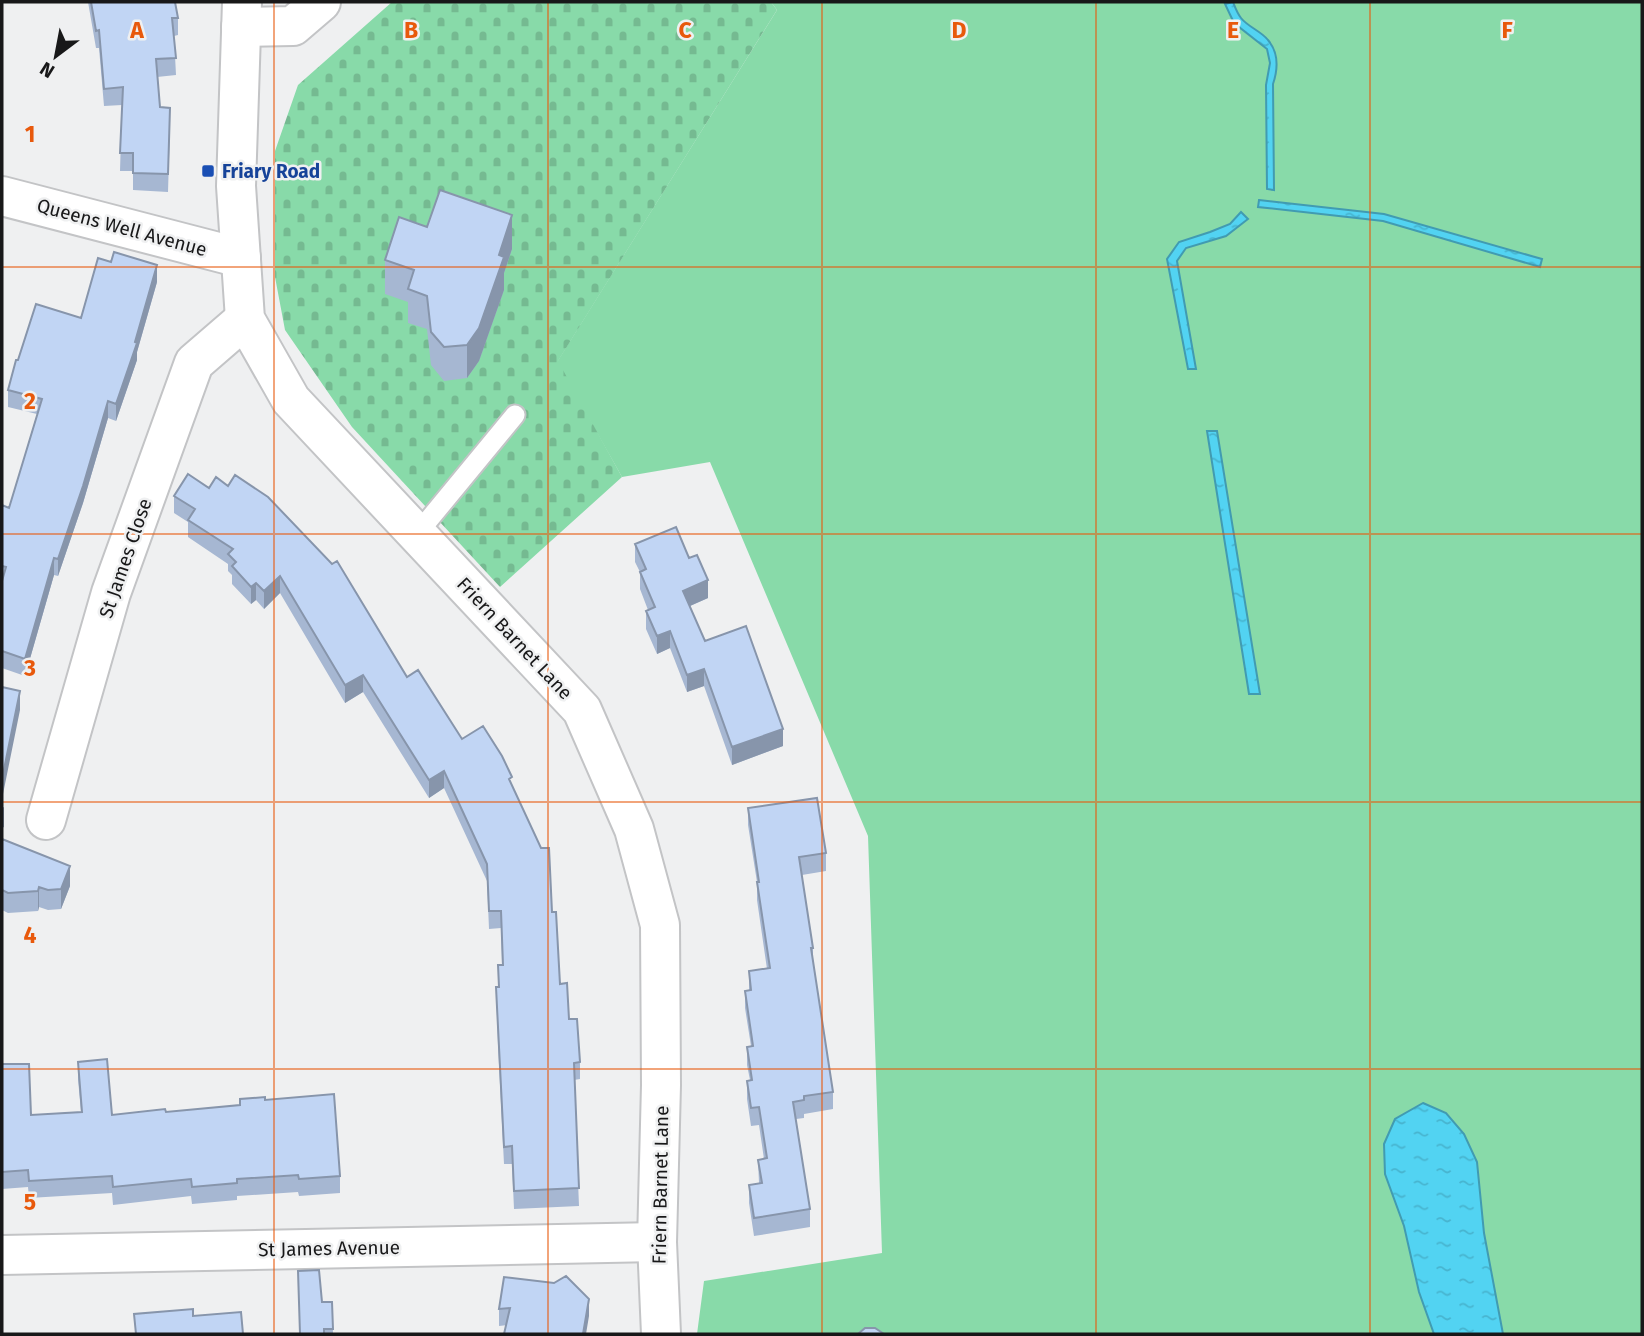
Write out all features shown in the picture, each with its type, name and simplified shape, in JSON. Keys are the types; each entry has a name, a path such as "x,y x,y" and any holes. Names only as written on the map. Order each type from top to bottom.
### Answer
{"street":[{"path":"242,15 293,26 321,2"},
{"name":"Friern Barnet Lane","path":"242,15 236,186 245,319 291,400 582,710 634,830 660,925 661,1085 657,1242 661,1334"},
{"name":"Queens Well Avenue","path":"2,196 241,258"},
{"name":"St James Close","path":"46,820 111,593 194,363 245,319"},
{"name":"St James Avenue","path":"2,1255 657,1242"}],"lane":[{"path":"417,534 515,415"}],"green space":[{"path":"392,2 771,2 777,10 558,361 622,477 500,587 352,427 285,330 275,277 275,151 298,85"},
{"path":"771,2 1642,2 1642,1334 697,1334 704,1281 882,1253 868,836 710,462 622,477 557,362 777,10"}],"water":[{"path":"1233,2 1244,21 1272,45 1276,56 1277,67 1273,84 1274,190 1267,189 1266,85 1270,63 1267,49 1234,23 1225,4"},
{"path":"1259,200 1384,214 1542,259 1540,267 1383,221 1258,207"},
{"path":"1241,212 1248,219 1226,236 1186,248 1177,261 1196,369 1188,369 1167,259 1179,242 1230,224"},
{"path":"1207,431 1217,431 1260,694 1249,694"},
{"path":"1423,1103 1446,1113 1464,1134 1477,1162 1484,1233 1503,1334 1434,1334 1419,1292 1404,1226 1385,1174 1384,1144 1395,1119"}],"building":[{"path":"91,2 175,2 178,18 172,18 176,58 156,59 160,107 170,108 168,174 133,173 133,153 120,153 123,87 104,89 99,30 96,31"},
{"path":"440,190 512,215 499,255 504,257 479,328 467,345 444,347 431,332 427,296 408,289 414,270 385,260 399,217 427,227"},
{"path":"114,252 157,265 135,342 137,343 116,404 108,401 58,559 54,558 25,659 2,651 2,581 6,567 2,566 2,505 9,508 42,399 8,390 36,304 81,318 98,258 111,262"},
{"path":"188,474 209,488 216,477 228,486 235,475 268,497 332,564 337,561 407,677 418,670 462,739 483,726 502,756 512,777 509,779 541,848 549,848 552,912 556,912 560,984 567,983 569,1019 577,1019 580,1062 574,1063 579,1188 514,1191 512,1146 504,1147 496,987 499,987 498,965 503,965 501,911 489,911 487,864 444,771 429,780 363,675 345,685 280,576 264,591 256,583 251,587 232,566 236,562 228,554 233,549 188,520 195,509 174,496"},
{"path":"676,527 689,558 697,555 708,580 683,591 705,641 746,626 783,729 732,747 704,669 687,675 670,631 657,636 646,611 655,607 640,572 646,569 635,544"},
{"path":"2,687 20,691 2,779"},
{"path":"817,798 826,853 799,857 833,1092 804,1096 804,1100 793,1102 810,1209 754,1218 749,1185 762,1183 758,1160 767,1158 759,1107 751,1108 747,1081 752,1080 747,1047 753,1046 745,991 751,990 749,971 770,968 748,808"},
{"path":"2,839 70,866 61,889 48,890 39,887 38,891 8,893 2,890"},
{"path":"107,1059 112,1115 240,1105 240,1099 265,1097 265,1100 334,1094 340,1176 299,1179 298,1175 237,1179 237,1183 192,1187 191,1179 113,1187 112,1176 29,1181 28,1170 2,1172 2,1064 29,1064 31,1115 82,1112 78,1062"},
{"path":"319,1270 322,1302 332,1302 333,1329 324,1329 324,1334 300,1334 298,1271"},
{"path":"566,1276 589,1299 583,1334 504,1334 510,1308 499,1309 504,1277 554,1283"},
{"path":"193,1309 193,1316 241,1312 243,1334 136,1334 134,1314"},
{"path":"865,1328 875,1328 884,1334 858,1334"}],"place":[{"name":"Friary Road","path":"208,171"}]}
